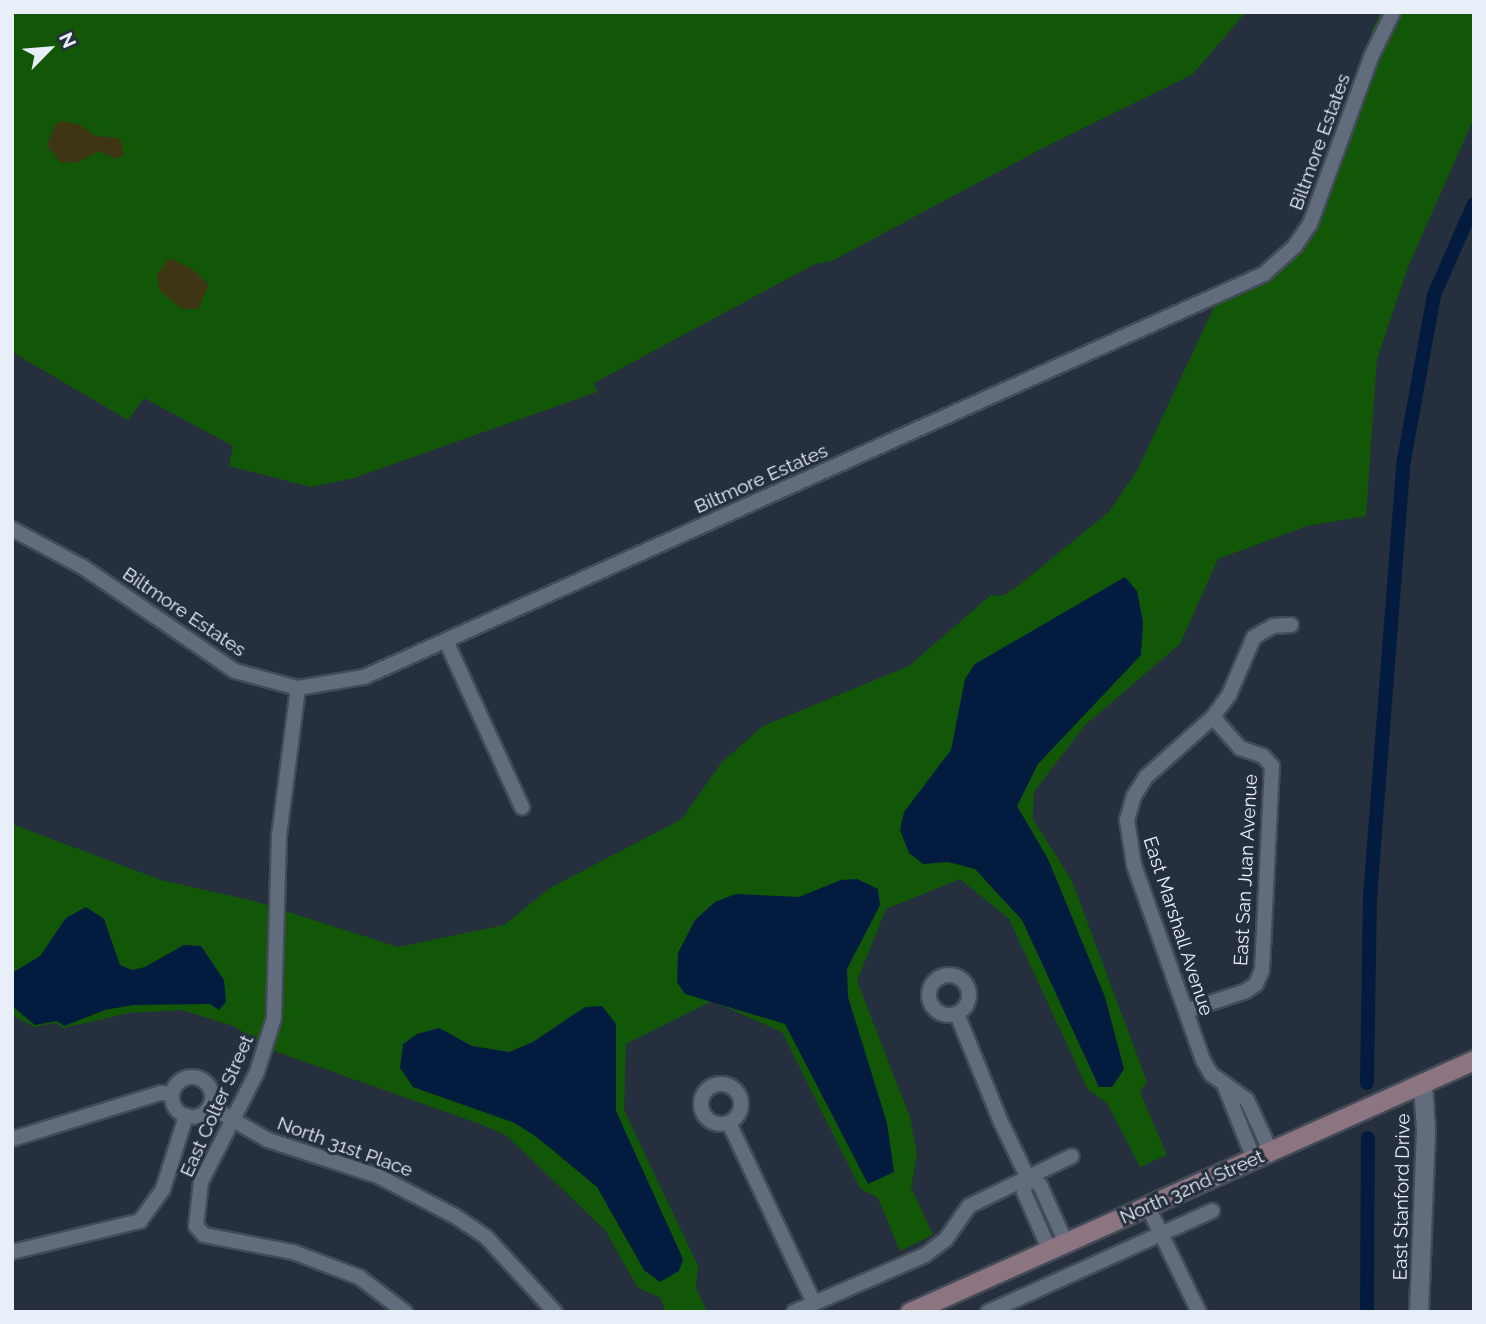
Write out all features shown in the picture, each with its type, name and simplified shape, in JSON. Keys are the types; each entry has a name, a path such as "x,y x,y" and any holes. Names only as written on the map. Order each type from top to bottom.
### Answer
{"main road":[{"name":"North 32nd Street","path":"910,1312 1474,1060"}],"street":[{"name":"Biltmore Estates","path":"12,529 83,567 235,671 298,688 364,677 1264,274 1295,246 1310,224 1371,57 1393,12"},
{"path":"1213,717 1229,695 1254,637 1273,626 1291,625"},
{"path":"446,641 522,807"},
{"name":"East Colter Street","path":"298,688 279,835 273,1024 257,1072 201,1182 196,1226 204,1235 293,1252 359,1277 405,1312"},
{"name":"East San Juan Avenue","path":"1186,1011 1246,991 1262,970 1272,766 1263,756 1240,748 1213,717"},
{"name":"East Marshall Avenue","path":"1213,717 1146,776 1134,796 1127,820 1134,864 1203,1060 1225,1087 1263,1155"},
{"path":"957,1014 1027,1176 1040,1185 1058,1247"},
{"path":"172,1094 182,1080 197,1077 211,1091 211,1107 186,1116"},
{"name":"East Stanford Drive","path":"1419,1312 1426,1130 1423,1083"},
{"path":"12,1139 161,1094 172,1094"},
{"path":"172,1094 177,1109 186,1116"},
{"name":"North 31st Place","path":"211,1107 268,1140 378,1176 455,1216 486,1237 555,1312"},
{"path":"12,1252 140,1221 163,1189 186,1116"},
{"path":"729,1123 814,1303"},
{"path":"794,1312 925,1255 946,1239 969,1206 1072,1156"},
{"path":"1027,1176 1024,1192 1030,1207 1058,1247"},
{"path":"1030,1207 1046,1200"},
{"path":"1148,1207 1199,1312"},
{"name":"North 32nd Street","path":"988,1312 1009,1308 1212,1211"}],"green space":[{"path":"12,12 1246,12 1193,74 1041,149 832,261 815,264 594,383 597,392 354,478 311,487 229,466 233,446 144,398 128,420 12,352"},
{"path":"1381,12 1474,12 1474,118 1408,267 1377,359 1366,516 1307,526 1218,559 1180,644 1085,725 1034,792 1033,819 1072,881 1147,1082 1140,1092 1167,1155 1140,1167 1107,1103 1088,1090 1009,919 960,879 886,909 857,981 910,1117 917,1155 911,1187 933,1235 900,1251 878,1198 860,1188 782,1032 712,1001 626,1044 624,1110 698,1266 696,1288 707,1312 665,1312 661,1298 638,1288 605,1230 507,1136 483,1125 277,1052 233,1026 182,1010 129,1013 63,1028 56,1023 34,1027 12,1015 12,824 161,880 254,901 398,947 504,925 550,888 682,819 721,763 763,726 909,666 991,595 1003,596 1019,585 1109,512 1138,469 1214,307 1273,277 1313,238 1357,119 1371,32"}],"sand":[{"path":"62,121 81,125 95,136 120,138 124,155 117,159 98,151 79,162 61,163 47,145 55,125"},
{"path":"169,258 191,268 209,285 198,309 182,309 160,291 157,275"}],"water":[{"path":"1125,577 1137,591 1143,622 1141,655 1038,764 1017,806 1048,859 1105,997 1124,1069 1112,1087 1099,1087 1022,920 975,869 948,862 923,864 909,853 900,830 904,812 951,750 965,679 975,664"},
{"path":"857,879 878,889 880,905 847,969 848,997 887,1123 894,1172 868,1184 785,1024 685,994 677,982 678,953 695,920 715,902 736,894 799,897 841,880"},
{"path":"86,907 104,919 120,965 132,970 145,967 184,945 201,946 224,980 226,1002 219,1010 210,1004 133,1005 105,1010 64,1026 57,1021 35,1025 12,1006 12,973 40,956 66,918"},
{"path":"602,1006 616,1024 616,1111 683,1259 679,1271 660,1282 644,1270 597,1187 538,1138 515,1123 413,1087 400,1068 403,1044 417,1034 439,1028 472,1046 509,1052 533,1042 585,1007"}],"waterway":[{"path":"1367,1083 1370,897 1404,460 1434,295 1474,204"},
{"path":"1367,1312 1368,1138"}]}
